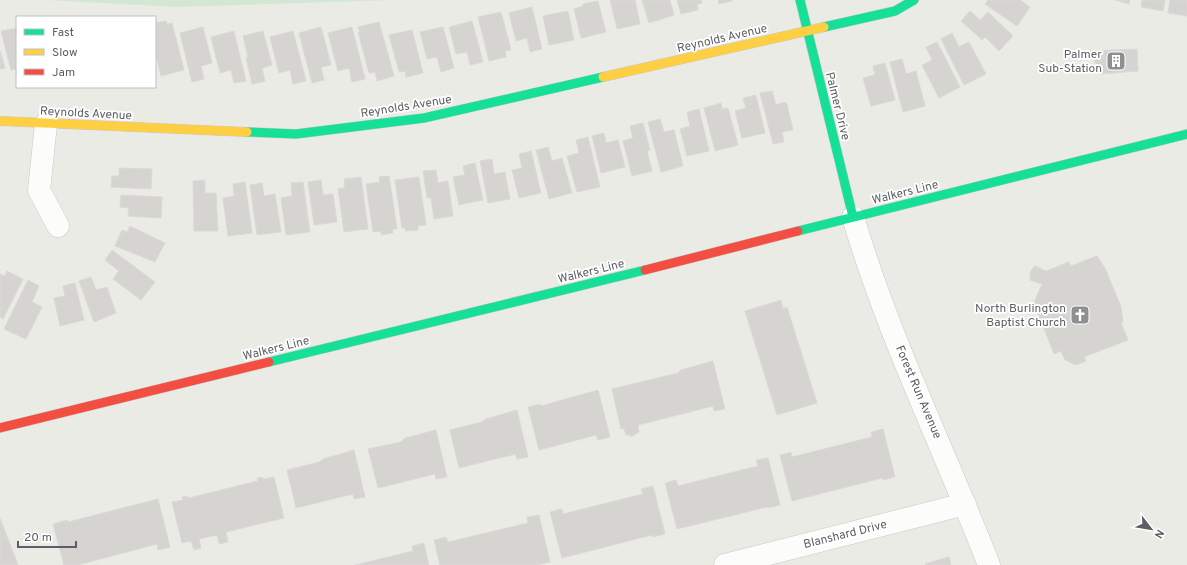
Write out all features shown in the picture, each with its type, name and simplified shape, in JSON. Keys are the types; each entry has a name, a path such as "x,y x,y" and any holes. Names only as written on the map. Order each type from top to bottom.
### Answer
{"main road":[{"name":"Palmer Drive","path":"800,0 854,217"},
{"name":"Reynolds Avenue","path":"0,121 296,134 424,118 808,32 895,11 914,0"},
{"name":"Walkers Line","path":"0,428 710,254 1187,134"}],"street":[{"path":"46,124 39,190 58,226"},
{"name":"Forest Run Avenue","path":"854,217 865,255 903,355 966,504 989,565"},
{"name":"Blanshard Drive","path":"725,565 966,504"}],"green space":[{"path":"46,0 394,0 177,7"}],"building":[{"path":"610,0 635,0 640,24 617,29"},
{"path":"642,0 670,0 674,15 649,23"},
{"path":"677,0 701,0 702,3 697,4 698,10 681,14"},
{"path":"718,0 732,0 732,1 719,4"},
{"path":"988,0 1020,0 1030,7 1017,26 985,4"},
{"path":"1115,0 1130,0 1129,4"},
{"path":"1142,0 1165,0 1163,11 1141,7"},
{"path":"1170,0 1187,0 1187,16 1168,13"},
{"path":"598,1 606,32 581,38 574,9 583,6 583,4"},
{"path":"532,7 542,49 530,52 527,38 516,41 509,13"},
{"path":"568,11 574,40 549,45 543,16"},
{"path":"970,11 980,20 988,12 1013,36 999,51 985,37 982,40 961,21"},
{"path":"501,12 511,50 505,51 506,57 489,61 478,17"},
{"path":"166,21 167,24 172,23 184,70 161,76 156,56 156,23"},
{"path":"472,21 483,62 470,65 467,52 456,54 449,27"},
{"path":"379,22 394,76 377,81 375,72 369,73 358,27"},
{"path":"203,27 212,63 201,66 204,79 192,82 180,33"},
{"path":"321,27 331,65 321,67 324,80 312,83 299,33"},
{"path":"352,27 365,79 352,82 349,68 338,71 328,33"},
{"path":"443,27 454,68 441,72 437,57 427,59 420,32"},
{"path":"16,28 16,69 11,70 1,31"},
{"path":"412,30 423,73 406,77 405,71 399,72 389,35"},
{"path":"234,31 246,81 234,83 231,70 220,73 211,37"},
{"path":"263,31 272,65 262,68 265,81 252,84 243,36"},
{"path":"293,31 306,81 293,84 290,70 279,73 270,37"},
{"path":"952,33 959,47 969,42 986,74 964,85 941,39"},
{"path":"937,42 960,87 939,98 922,65 932,60 926,47"},
{"name":"Palmer Sub-Station","path":"1137,49 1138,71 1100,74 1090,51"},
{"path":"0,50 5,68 0,69"},
{"path":"902,59 906,74 916,71 925,106 903,112 890,62"},
{"path":"885,63 895,100 871,106 863,78 875,75 873,66"},
{"path":"772,91 776,105 785,102 787,104 793,130 782,132 784,142 773,144 760,93"},
{"path":"756,95 765,133 742,138 735,111 746,108 743,98"},
{"path":"721,103 722,109 728,108 738,145 715,151 704,108"},
{"path":"699,109 709,151 687,156 680,129 690,126 687,112"},
{"path":"660,119 664,132 674,130 683,166 661,172 648,122"},
{"path":"643,123 650,150 647,151 652,171 632,176 623,141 633,138 630,126"},
{"path":"604,133 606,143 618,140 625,167 601,173 592,136"},
{"path":"588,137 600,187 577,192 567,156 579,153 576,140"},
{"path":"548,147 552,161 562,158 572,193 549,199 536,150"},
{"path":"531,151 541,193 519,198 512,170 522,168 519,154"},
{"path":"492,159 494,174 505,172 510,199 488,203 480,161"},
{"path":"475,163 483,200 459,205 453,177 465,175 463,166"},
{"path":"119,168 152,169 151,189 111,187 112,176 119,176"},
{"path":"436,170 438,183 448,181 453,216 434,219 431,198 427,198 423,171"},
{"path":"389,176 397,229 393,229 393,233 381,235 381,231 373,232 366,184 380,182 379,177"},
{"path":"361,177 368,229 344,232 338,189 345,188 344,179"},
{"path":"419,177 426,225 418,226 418,230 406,231 405,228 402,228 395,180"},
{"path":"205,180 205,193 216,193 218,231 194,231 193,181"},
{"path":"321,180 323,195 333,194 337,222 314,225 308,182"},
{"path":"245,182 252,233 228,236 223,198 234,196 233,184"},
{"path":"303,182 310,232 286,235 281,198 292,196 291,183"},
{"path":"262,183 264,196 275,194 281,232 257,235 250,185"},
{"path":"121,195 162,197 161,218 128,216 129,208 120,207"},
{"path":"130,226 165,243 155,262 115,246 122,230 127,232"},
{"path":"112,250 155,282 141,300 113,279 119,271 105,260"},
{"name":"North Burlington Baptist Church","path":"1097,256 1106,270 1121,307 1123,322 1121,323 1128,340 1084,357 1086,361 1076,365 1065,360 1061,351 1054,354 1034,303 1042,284 1030,280 1030,272 1035,266 1046,271 1069,262 1071,266"},
{"path":"7,271 23,279 3,319 0,317 0,274 5,276"},
{"path":"91,277 96,290 107,287 116,313 94,322 79,281"},
{"path":"28,280 39,286 32,302 42,307 26,339 4,329"},
{"path":"75,283 84,320 60,326 54,298 65,296 63,286"},
{"path":"781,300 783,309 787,307 817,403 777,415 745,311"},
{"path":"713,361 725,409 714,411 713,406 638,425 639,432 631,437 630,435 626,435 624,428 621,429 612,389 678,373 681,370"},
{"path":"598,390 610,437 598,440 596,435 539,450 528,407 540,404 541,406"},
{"path":"517,410 528,457 517,459 516,454 459,468 450,430 482,422 486,419"},
{"path":"883,429 895,477 883,480 882,478 792,501 780,455 791,452 792,457 872,437 871,432"},
{"path":"436,430 447,477 436,479 435,474 378,488 368,449 401,442 405,438"},
{"path":"354,450 365,497 354,499 353,494 296,508 287,470 319,462 323,459"},
{"path":"768,458 780,505 677,529 665,483 676,480 678,486 758,466 756,460"},
{"path":"262,477 263,479 274,477 284,518 226,532 228,542 219,544 217,535 199,539 201,548 194,550 191,541 182,543 172,502 183,500 182,497 187,496 188,498 258,481 257,478"},
{"path":"653,486 665,534 653,537 652,535 562,558 550,512 562,509 563,514 643,494 641,489"},
{"path":"158,499 170,547 158,550 157,544 78,565 64,565 53,524 67,520 68,522"},
{"path":"539,515 550,562 536,565 440,565 434,540 446,537 448,542 528,523 527,517"},
{"path":"0,518 18,565 0,565"},
{"path":"424,543 429,565 355,565 413,551 412,546"},
{"path":"949,557 951,565 925,564"}],"traffic: fast":[{"path":"800,0 853,217"},
{"path":"824,27 895,11 914,0"},
{"path":"247,132 296,134 424,118 603,77"},
{"path":"798,231 1187,134"},
{"path":"269,362 645,270"}],"traffic: slow":[{"path":"603,77 824,27"},
{"path":"0,121 247,132"}],"traffic: jam":[{"path":"645,270 798,231"},
{"path":"0,428 269,362"}],"place":[{"name":"Palmer Sub-Station","path":"1116,61"},
{"name":"North Burlington Baptist Church","path":"1080,315"}]}
